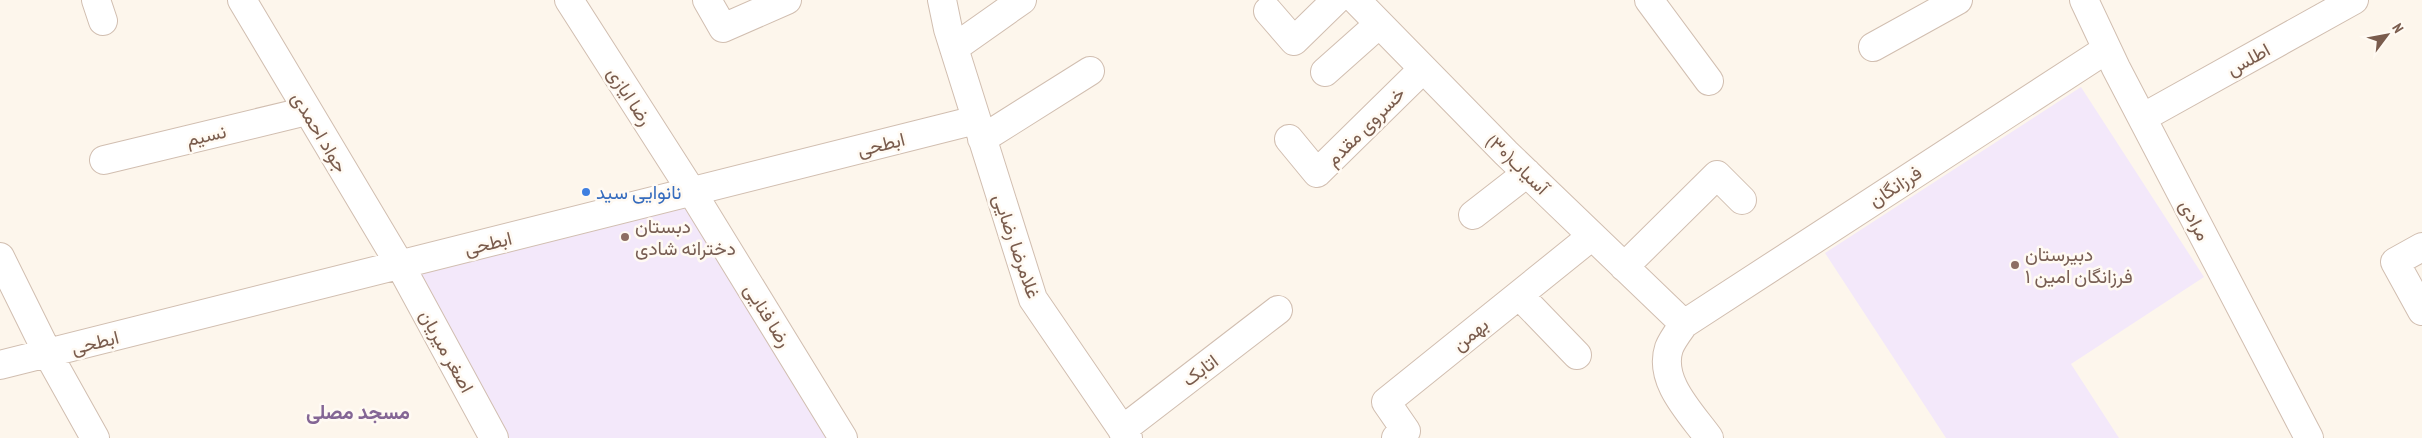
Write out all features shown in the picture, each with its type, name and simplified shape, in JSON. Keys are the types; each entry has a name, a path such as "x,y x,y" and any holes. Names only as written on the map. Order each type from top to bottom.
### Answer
{"street":[{"name":"جواد احمدی","path":"242,0 400,265"},
{"name":"رضا ایازی","path":"569,0 692,192"},
{"path":"707,0 723,28 776,2"},
{"name":"غلامرضا رضایی","path":"942,0 954,48 1033,299 1125,434"},
{"path":"954,48 1022,0"},
{"path":"1268,11 1294,40 1336,0"},
{"name":"آسیاب(۳۰)","path":"1356,0 1527,173 1684,324"},
{"path":"1648,0 1709,81"},
{"path":"1873,47 1958,0"},
{"name":"مرادی","path":"2084,0 2142,118 2309,438"},
{"name":"اطلس","path":"2142,118 2354,0"},
{"path":"1324,72 1379,24"},
{"name":"فرزانگان","path":"1684,324 2107,49"},
{"name":"خسروی مقدم","path":"1289,139 1317,173 1423,69"},
{"name":"ابطحی","path":"0,365 692,192 979,130 1090,71"},
{"name":"نسیم","path":"104,160 307,111"},
{"path":"1473,215 1527,173"},
{"path":"1624,267 1716,175 1742,200"},
{"name":"رضا فنایی","path":"692,192 843,438"},
{"name":"بهمن","path":"1396,438 1406,431 1386,402 1592,236"},
{"path":"2422,247 2395,262 2422,311"},
{"path":"0,257 48,354 95,438"},
{"name":"اصغر میریان","path":"400,265 494,438"},
{"path":"1519,295 1577,355"},
{"name":"اتابک","path":"1125,434 1278,310"},
{"path":"1684,324 1669,348 1666,372 1681,400 1709,438"}],"shaded area":[{"name":"دبیرستان فرزانگان امین ۱","path":"2081,87 2204,277 2071,364 2119,438 1946,438 1825,253"},
{"path":"692,192 843,438 494,438 400,265"}],"place":[{"name":"نانوایی سید","path":"586,192"},
{"name":"دبستان دخترانه شادی","path":"625,237"},
{"name":"دبیرستان فرزانگان امین ۱","path":"2015,265"}],"district":[{"name":"مسجد مصلی","path":"358,412"}]}
